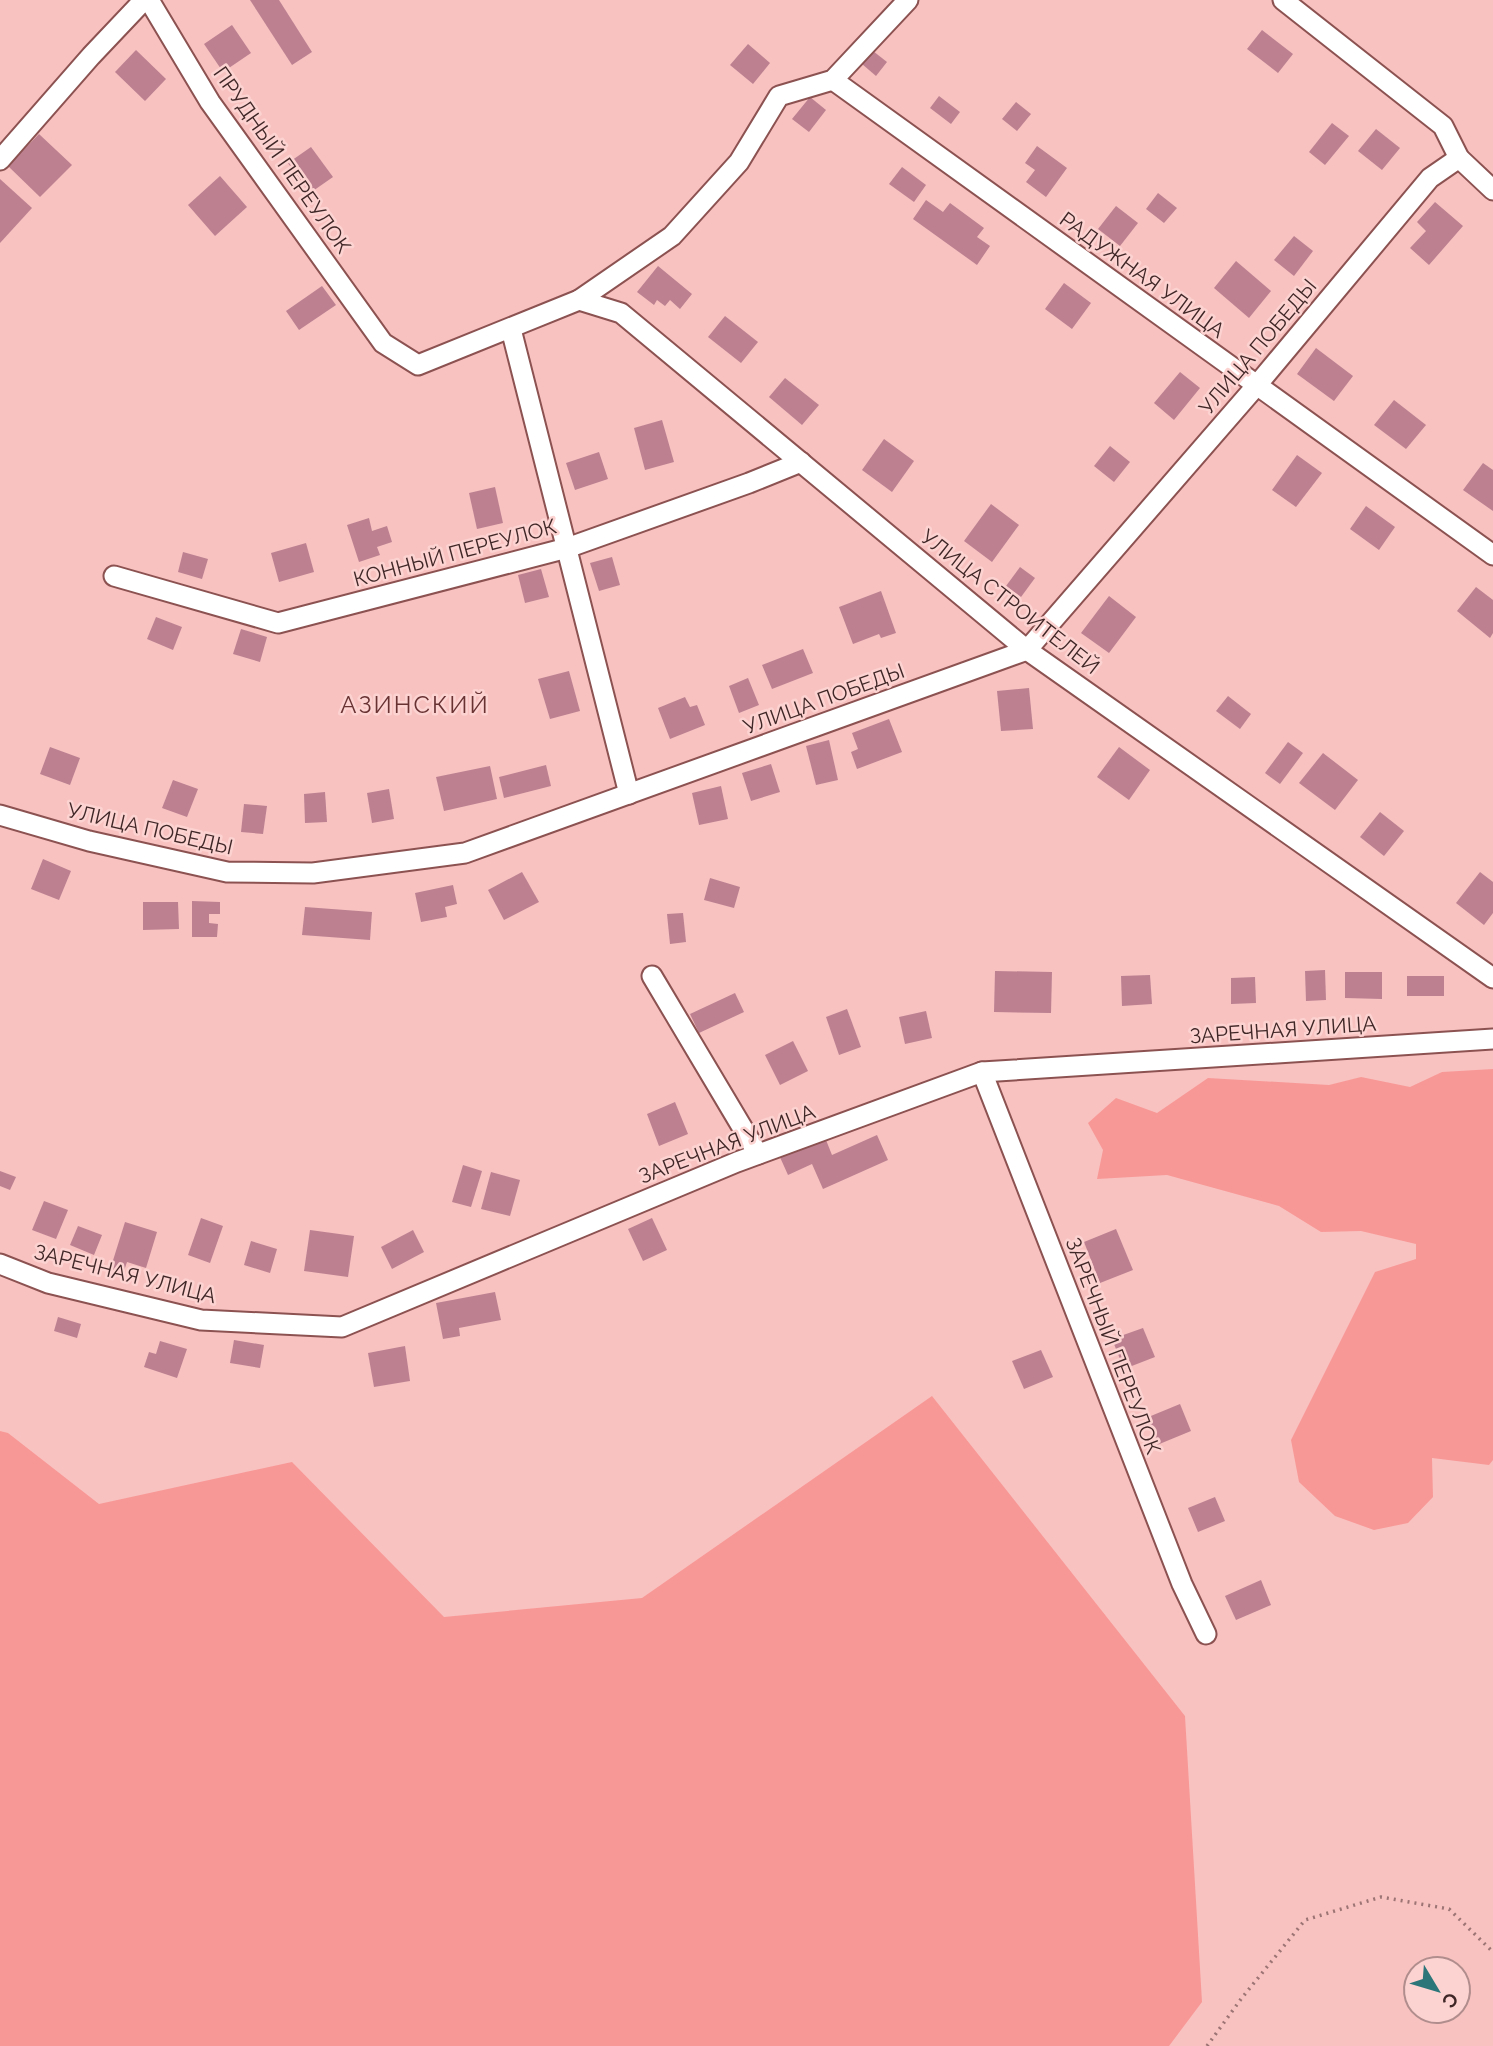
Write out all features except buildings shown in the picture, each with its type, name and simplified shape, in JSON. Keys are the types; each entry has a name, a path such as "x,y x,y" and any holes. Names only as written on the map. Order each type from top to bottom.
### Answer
{"street":[{"name":"ПРУДНЫЙ ПЕРЕУЛОК","path":"0,160 91,56 146,0 210,102 383,343 418,365 512,329"},
{"path":"629,794 512,329 579,300 672,236 739,162 779,96 834,80 908,0"},
{"path":"1283,0 1443,126 1459,158 1493,190"},
{"name":"РАДУЖНАЯ УЛИЦА","path":"834,80 1493,555"},
{"name":"УЛИЦА ПОБЕДЫ","path":"0,815 89,841 227,872 313,873 466,853 1027,650 1257,385 1430,178 1459,158"},
{"name":"УЛИЦА СТРОИТЕЛЕЙ","path":"579,300 621,313 1027,650 1493,978"},
{"name":"КОННЫЙ ПЕРЕУЛОК","path":"114,576 278,623 567,548 801,462"},
{"path":"652,976 758,1154"},
{"name":"ЗАРЕЧНАЯ УЛИЦА","path":"0,1264 48,1283 201,1320 342,1326 758,1154 982,1072 1493,1039"},
{"name":"ЗАРЕЧНЫЙ ПЕРЕУЛОК","path":"982,1072 1182,1584 1206,1634"}],"path":[{"path":"1208,2046 1241,1999 1305,1920 1381,1897 1449,1909 1493,1952"}],"shaded area":[{"path":"1493,1069 1493,1460 1489,1465 1432,1458 1433,1497 1408,1523 1374,1530 1335,1516 1299,1482 1291,1440 1375,1272 1416,1259 1416,1244 1361,1231 1321,1232 1279,1206 1167,1175 1097,1179 1103,1150 1088,1123 1116,1098 1157,1113 1208,1078 1329,1085 1361,1077 1410,1087 1442,1072"},
{"path":"932,1396 1185,1716 1202,2002 1169,2046 0,2046 0,1431 8,1433 99,1504 292,1462 444,1617 642,1598"}],"district":[{"name":"АЗИНСКИЙ","path":"415,705"}]}
